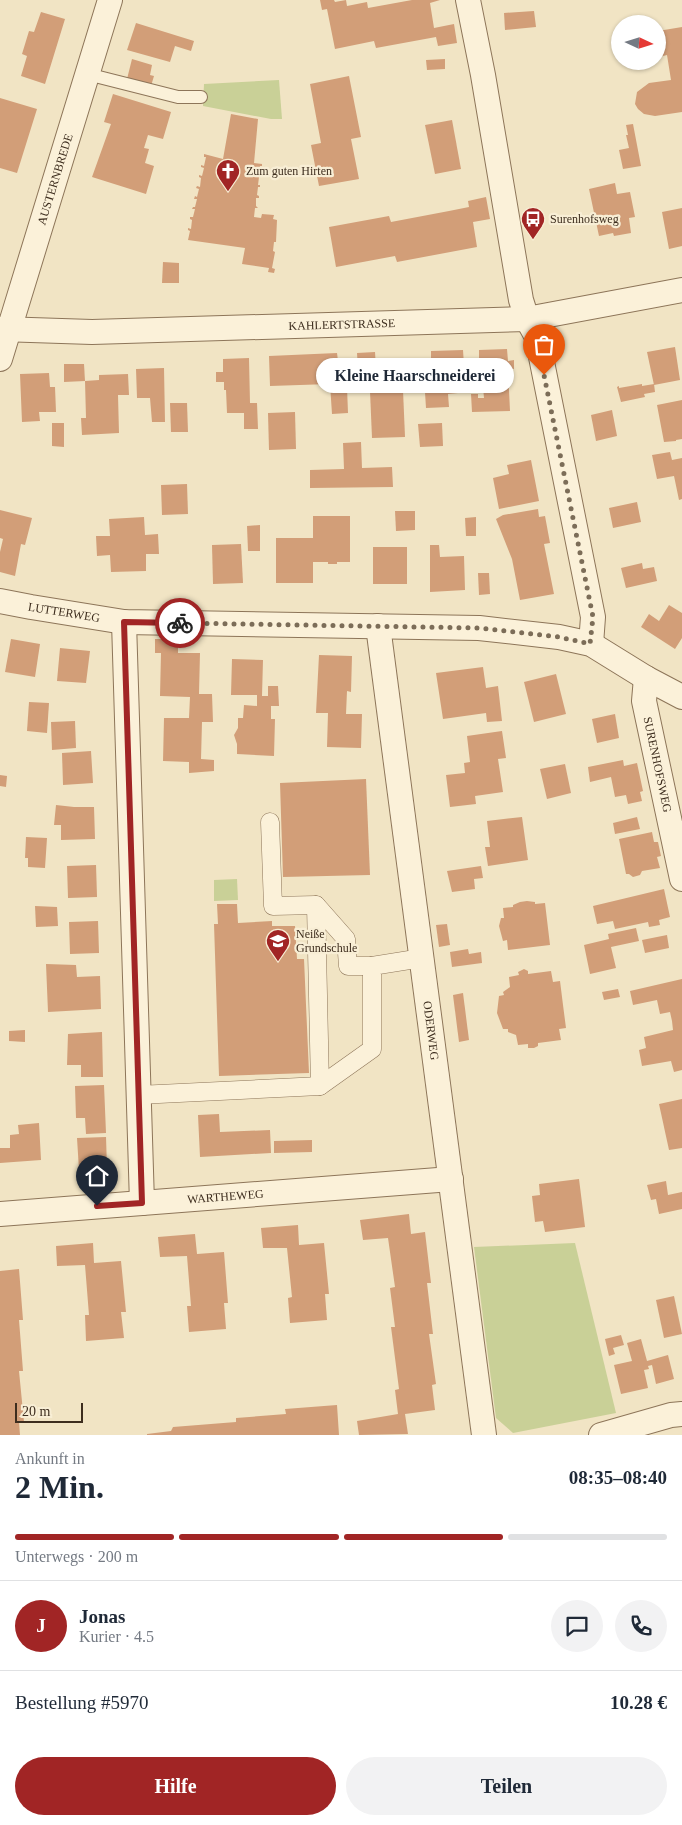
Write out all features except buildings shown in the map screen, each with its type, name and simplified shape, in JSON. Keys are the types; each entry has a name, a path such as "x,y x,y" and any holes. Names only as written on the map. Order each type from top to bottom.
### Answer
{"street":[{"name":"AUSTERNBREDE","path":"0,358 4,329 110,0"},
{"path":"468,0 483,75 521,300 527,319 537,337 593,617 590,644"},
{"name":"KAHLERTSTRASSE","path":"4,329 92,332 527,319 682,290"},
{"name":"LUTTERWEG","path":"0,601 124,622 479,628 559,637 590,644 646,678 682,696"},
{"path":"124,622 142,1203"},
{"name":"ODERWEG","path":"378,626 484,1435"},
{"name":"SURENHOFSWEG","path":"646,678 644,701 682,879"},
{"path":"270,822 273,906 316,905 346,939 348,966 372,966 422,958"},
{"path":"316,905 320,1086"},
{"path":"138,1095 320,1086 372,1049 372,966"},
{"name":"WARTHEWEG","path":"0,1214 451,1179"},
{"path":"600,1435 671,1415 682,1414"}],"lane":[{"path":"87,74 178,97 201,97"}],"green space":[{"path":"279,80 282,119 271,119 203,106 204,84"},
{"path":"237,879 238,900 214,901 214,880"},
{"path":"575,1243 616,1413 513,1433 496,1418 474,1247"}],"way so far":[{"path":"180,623 479,628 559,637 590,644 593,617 544,375"}],"place":[{"name":"Zum guten Hirten","path":"228,192"},
{"name":"Surenhofsweg","path":"533,240"},
{"name":"Kleine Haarschneiderei","path":"544,375"},
{"name":"Neiße Grundschule","path":"278,962"}],"route":[{"path":"97,1206 142,1203 124,622 180,623"}]}
